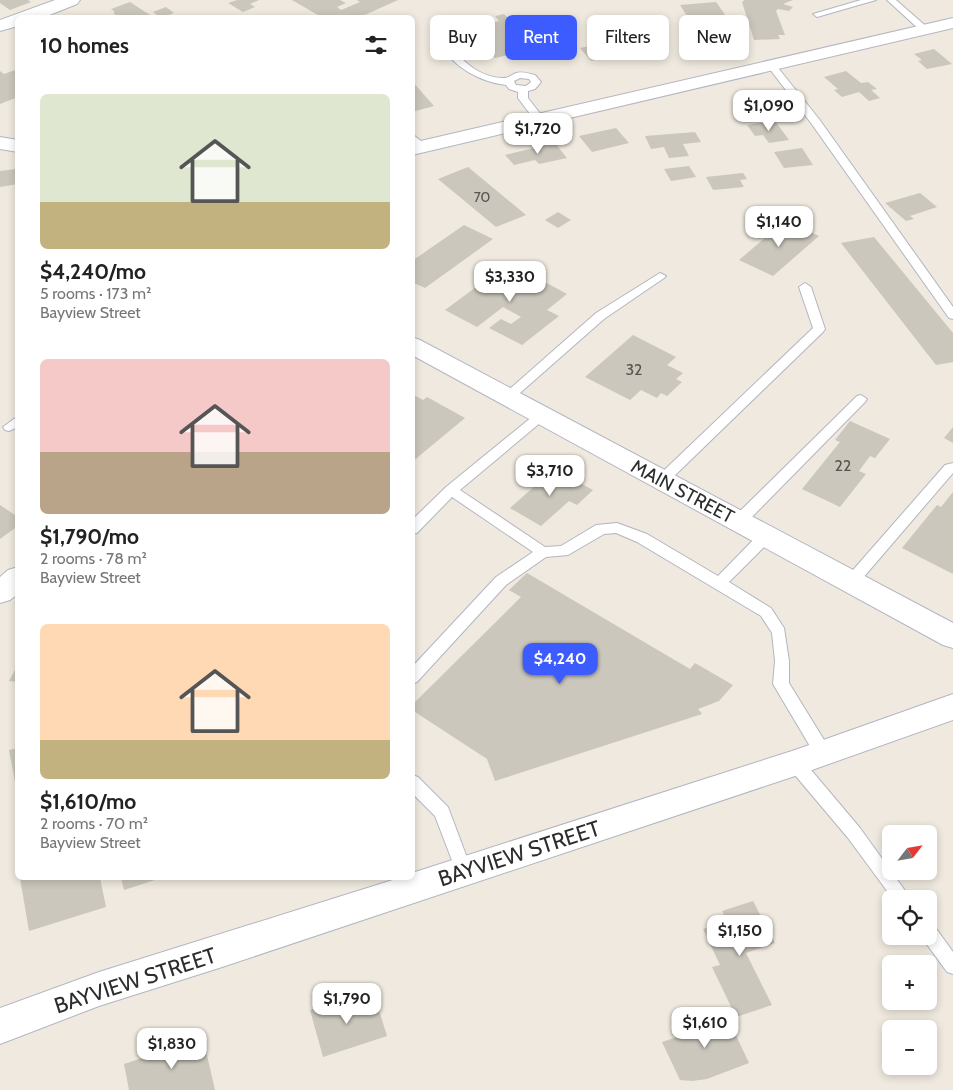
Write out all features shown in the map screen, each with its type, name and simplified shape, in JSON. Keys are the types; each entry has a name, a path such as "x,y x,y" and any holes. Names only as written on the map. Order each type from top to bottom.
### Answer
{"street":[{"path":"32,15 71,0"},
{"path":"0,26 15,21"},
{"path":"416,144 540,120 953,23"},
{"path":"0,143 15,146"},
{"name":"MAIN STREET","path":"415,347 953,637"},
{"path":"0,592 15,580"},
{"name":"BAYVIEW STREET","path":"0,1026 99,989 219,952 809,758 953,707"}],"lane":[{"path":"816,14 872,0"},
{"path":"891,0 926,30"},
{"path":"461,60 470,70 491,80 509,82"},
{"path":"772,66 815,121 953,315"},
{"path":"519,75 528,76 536,82 534,86 524,89 512,87 509,82 511,78 519,75"},
{"path":"524,89 523,98 540,120"},
{"path":"508,397 600,316 660,276"},
{"path":"662,480 819,329 805,287"},
{"path":"739,521 861,399"},
{"path":"415,526 452,490 542,415"},
{"path":"851,582 950,468 953,468"},
{"path":"452,490 543,552 563,552 601,529 616,528 642,538 766,612 779,632 782,662 781,684 809,758 854,833 896,890"},
{"path":"719,583 766,536"},
{"path":"415,675 501,581 543,552"},
{"path":"415,785 442,812 464,871"},
{"path":"937,944 953,966"}],"building":[{"path":"0,0 28,0 31,2 10,10 0,3"},
{"path":"237,0 259,0 250,4 255,7 243,12 228,3"},
{"path":"292,0 340,0 346,3 337,7 341,10 360,2 357,0 398,0 365,15 318,15"},
{"path":"745,0 793,0 783,4 793,7 789,11 778,9 776,11 785,35 778,35 780,39 754,40 749,24 749,15 746,15 742,2"},
{"path":"130,2 150,15 116,15 111,9"},
{"path":"716,2 725,15 686,15 680,5"},
{"path":"166,7 174,13 157,15 153,12"},
{"path":"505,15 505,56 495,58 495,22 499,21 495,16"},
{"path":"587,47 587,56 580,48"},
{"path":"934,49 952,64 927,69 918,61 922,60 914,54"},
{"path":"15,70 15,98 0,104 0,71 4,74"},
{"path":"846,71 861,83 868,82 877,89 871,90 880,98 869,101 859,92 842,97 834,90 838,89 824,77"},
{"path":"415,84 434,106 415,111"},
{"path":"775,121 789,140 769,143 763,135 755,136 747,125"},
{"path":"616,128 629,143 592,152 579,136"},
{"path":"695,132 701,142 683,144 689,156 669,158 664,147 651,149 645,136"},
{"path":"555,143 567,158 539,164 535,160 514,165 505,155"},
{"path":"802,148 813,165 784,168 774,152"},
{"path":"689,166 696,177 671,181 664,169"},
{"path":"468,167 526,215 496,227 438,179"},
{"path":"15,169 15,184 0,187 0,171"},
{"path":"743,173 747,179 740,180 744,187 713,190 706,177"},
{"path":"920,193 937,207 910,216 914,219 906,221 885,203"},
{"path":"558,212 571,220 558,228 545,220"},
{"path":"785,221 819,236 773,276 739,260"},
{"path":"464,225 493,239 425,288 415,283 415,259"},
{"path":"874,237 953,333 953,362 936,365 841,243"},
{"path":"510,262 538,276 530,283 536,286 543,281 567,294 547,310 559,316 522,345 489,328 501,319 511,324 521,317 503,307 477,327 445,310"},
{"path":"633,335 676,357 667,365 683,373 676,379 682,382 667,396 661,393 657,398 641,390 630,400 585,377"},
{"path":"415,396 423,400 427,397 465,418 415,460"},
{"path":"850,421 890,439 875,458 870,456 859,471 866,474 840,507 802,489 840,442 835,440"},
{"path":"953,427 953,443 944,438"},
{"path":"554,469 593,490 577,505 569,501 541,526 510,508"},
{"path":"953,492 953,574 902,548 937,505 941,507"},
{"path":"0,505 15,515 15,528 0,539"},
{"path":"527,573 690,669 695,663 733,685 719,701 698,709 702,714 495,781 487,759 415,712 415,702 521,597 509,590"},
{"path":"15,670 15,682 9,681"},
{"path":"15,749 15,782 9,750"},
{"path":"20,880 100,880 106,907 29,931"},
{"path":"122,880 155,880 124,890"},
{"path":"753,901 775,943 746,953 772,1005 736,1017 712,967 720,965 703,929 727,921 722,911"},
{"path":"375,997 387,1036 323,1057 310,1010 340,1000 342,1008"},
{"path":"725,1012 749,1063 707,1079 680,1080 662,1042 677,1037 674,1029"},
{"path":"203,1038 215,1090 129,1090 124,1064"}]}
